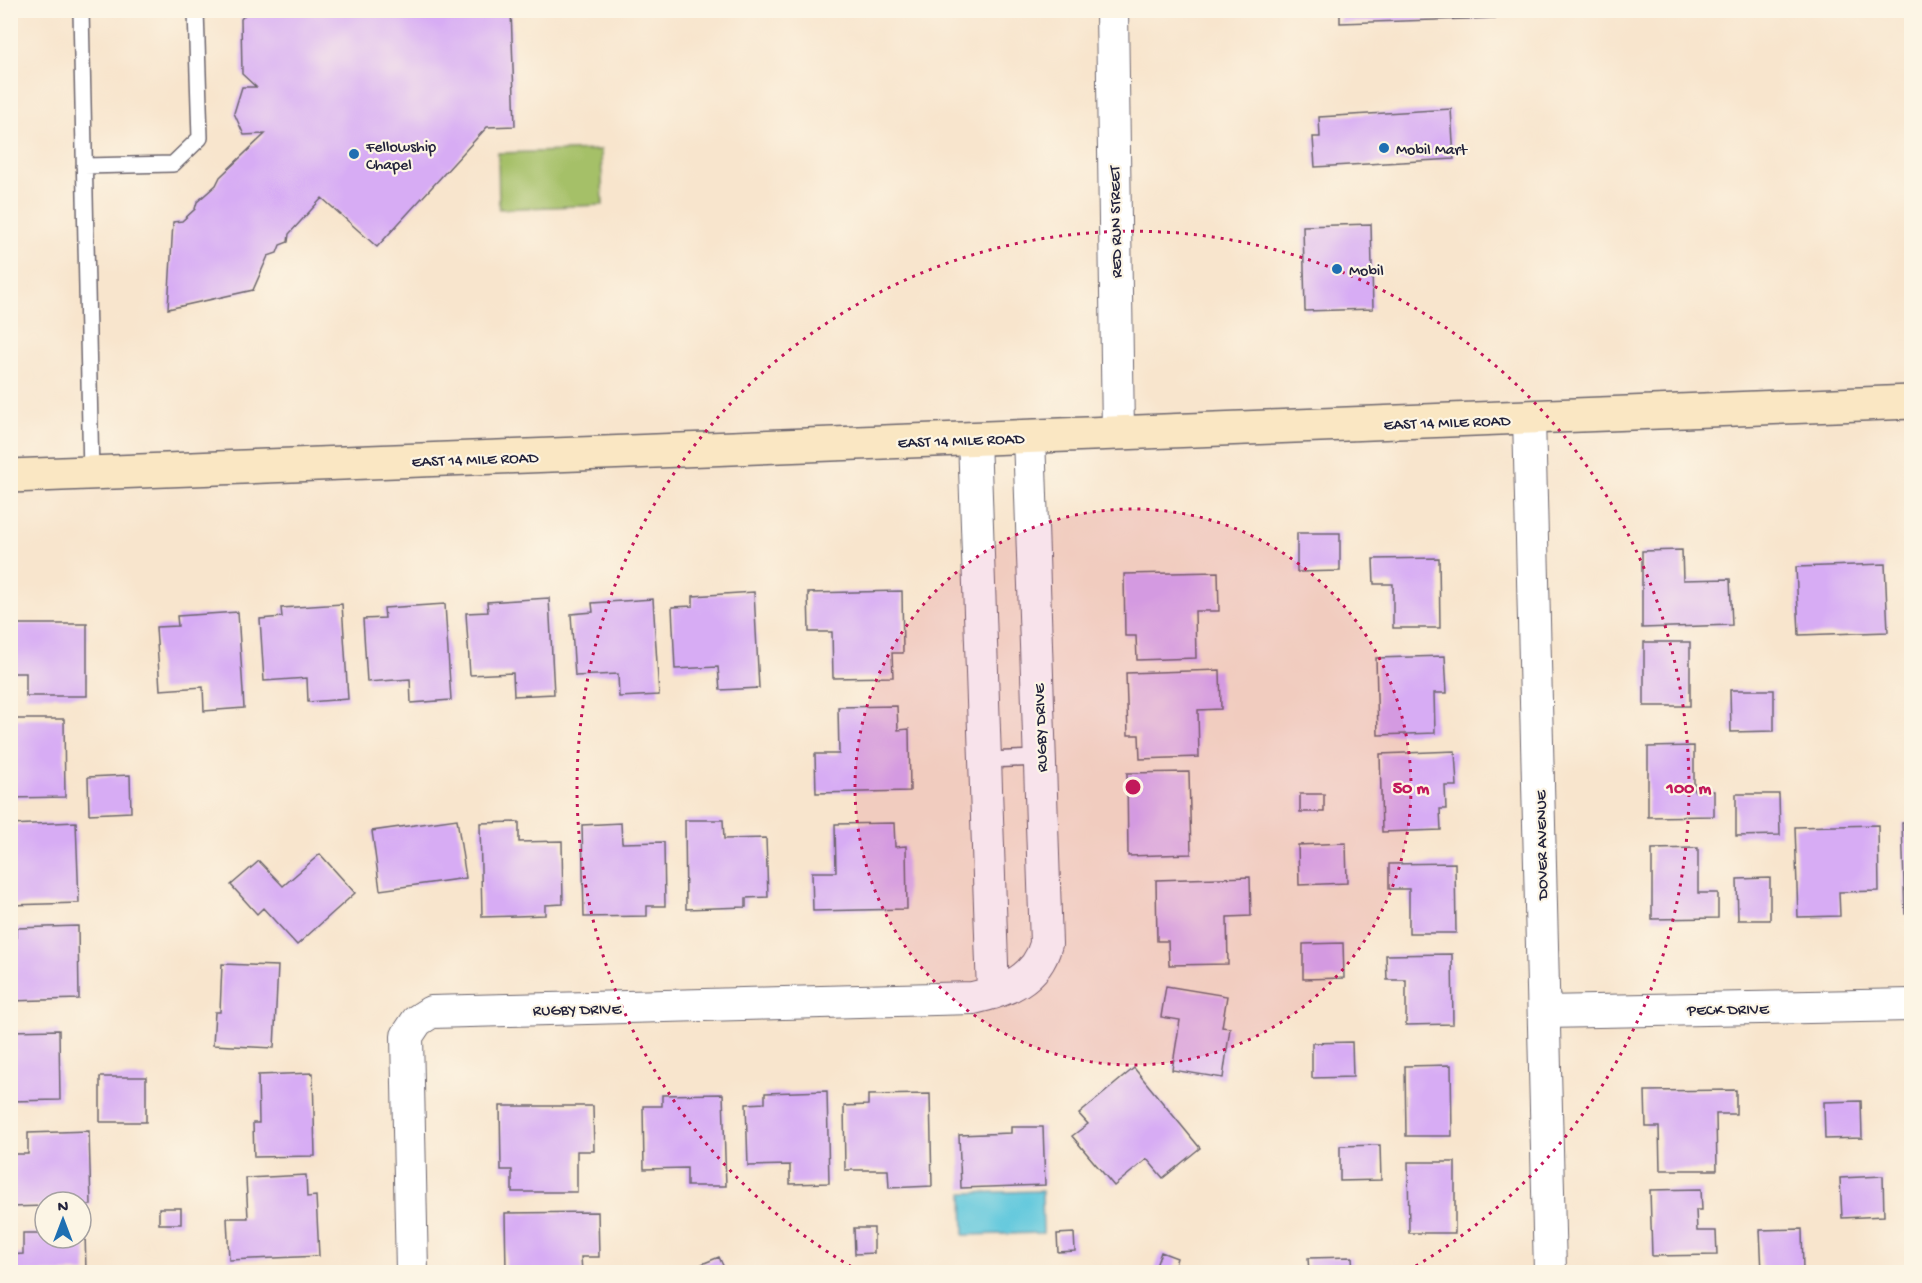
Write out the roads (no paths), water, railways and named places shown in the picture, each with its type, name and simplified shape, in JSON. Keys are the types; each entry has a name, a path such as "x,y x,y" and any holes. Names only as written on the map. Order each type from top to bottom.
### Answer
{"main road":[{"name":"EAST 14 MILE ROAD","path":"10,476 1911,402"}],"street":[{"name":"RED RUN STREET","path":"1112,10 1118,433"},
{"name":"DOVER AVENUE","path":"1529,417 1550,1272"},
{"name":"RUGBY DRIVE","path":"412,1272 407,1036 417,1021 431,1012 953,999 993,993 1016,983 1033,972 1042,959 1046,944 1029,436"},
{"path":"974,438 993,993"},
{"name":"PECK DRIVE","path":"1544,1012 1911,1005"}],"lane":[{"path":"81,10 91,474"},
{"path":"84,166 172,164 200,138 196,10"},
{"path":"985,760 1040,758"}],"water":[{"path":"1042,1191 1043,1233 964,1235 963,1193"}],"place":[{"name":"Mobil Mart","path":"1384,148"},
{"name":"Fellowship Chapel","path":"354,154"},
{"name":"Mobil","path":"1337,269"}]}
